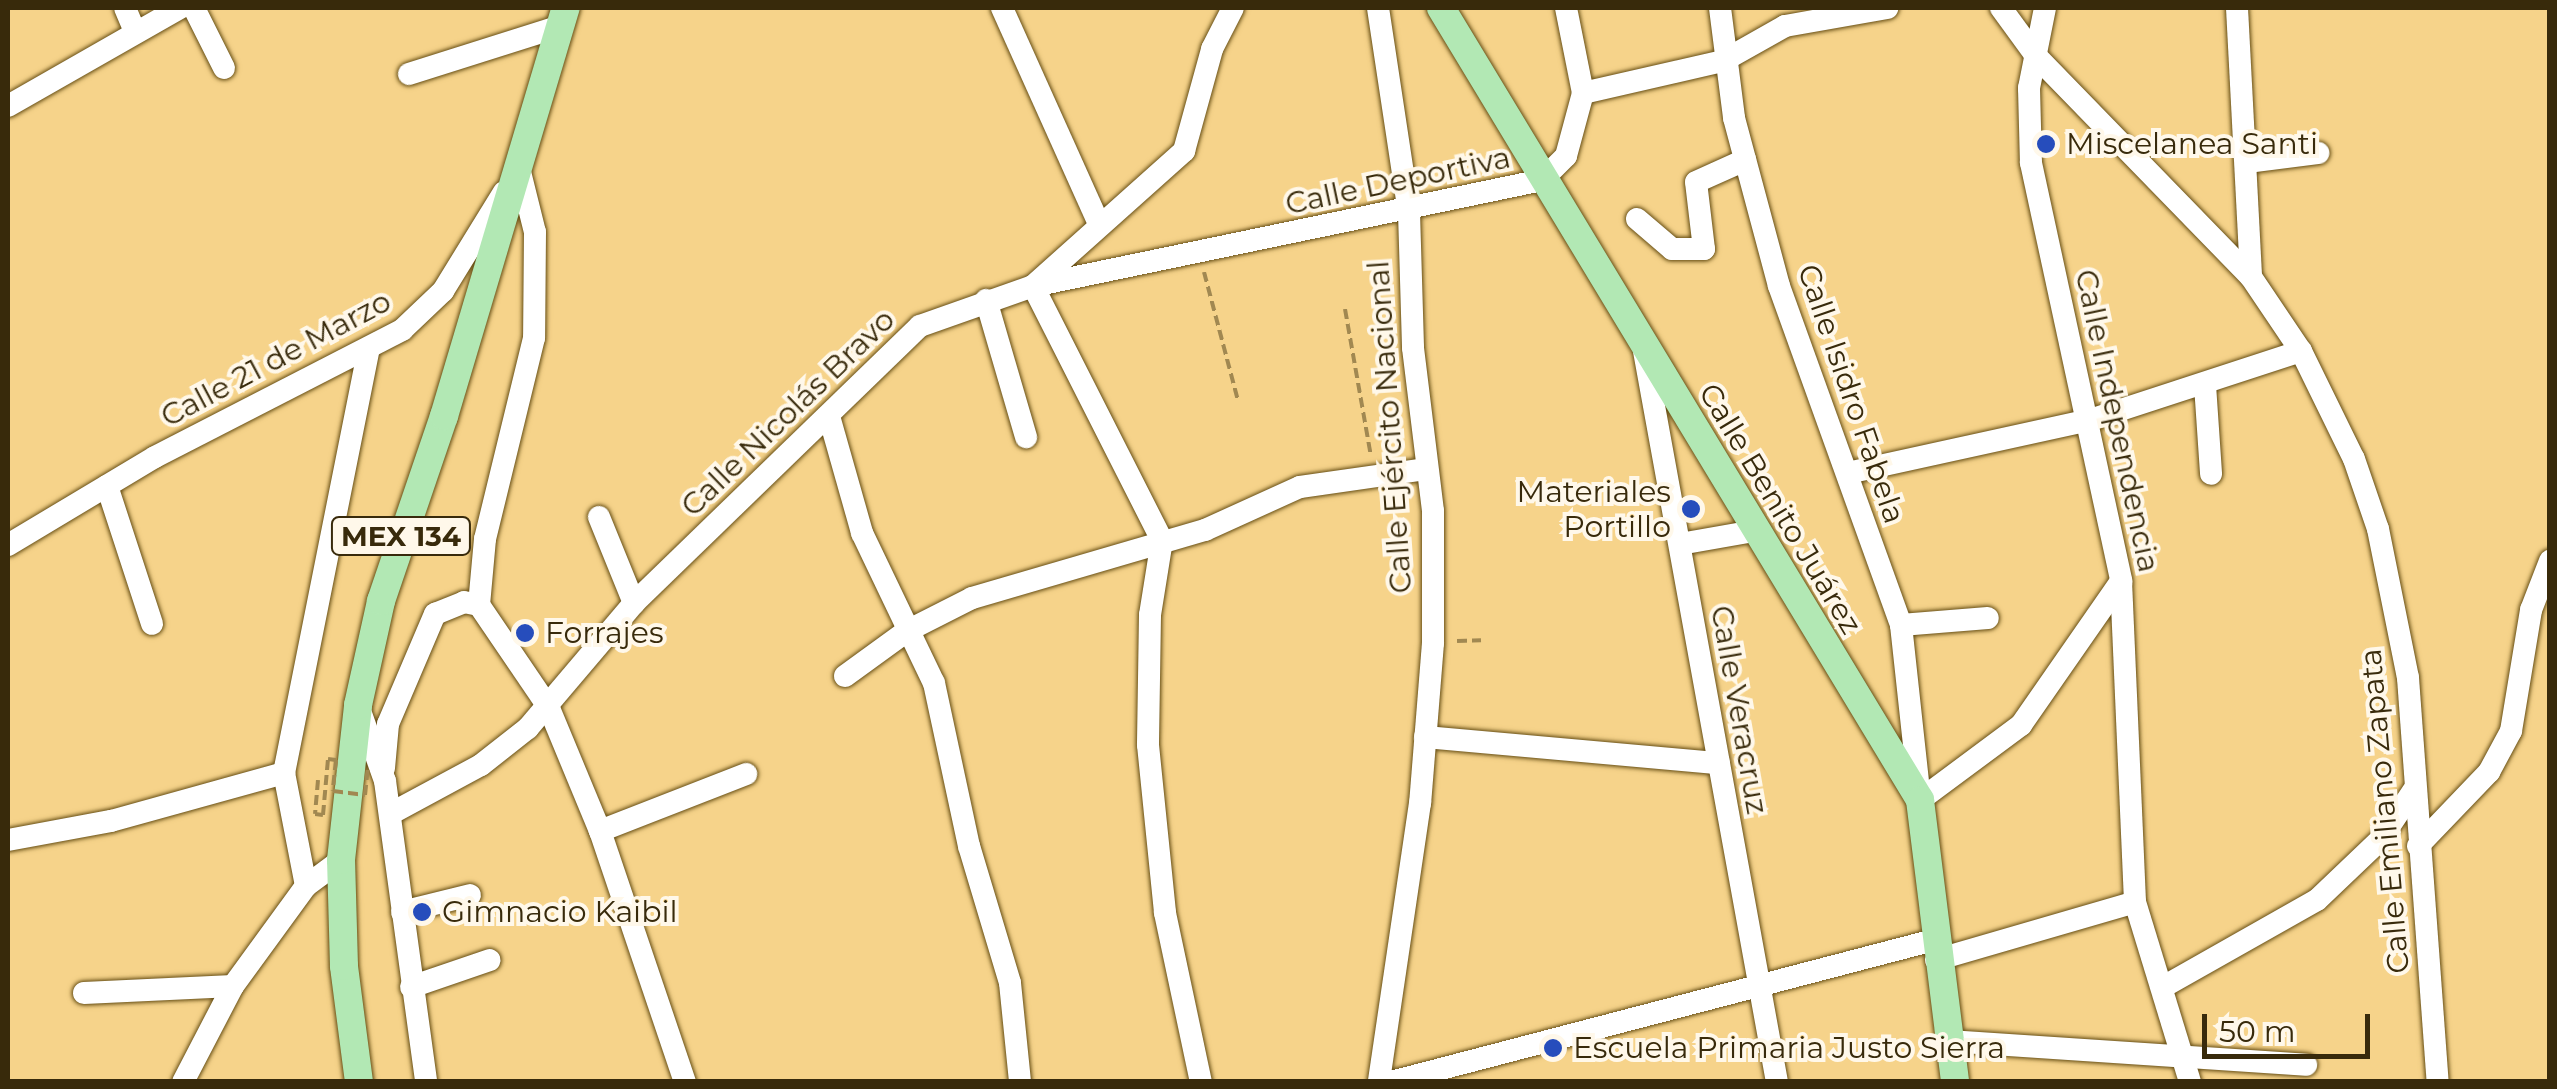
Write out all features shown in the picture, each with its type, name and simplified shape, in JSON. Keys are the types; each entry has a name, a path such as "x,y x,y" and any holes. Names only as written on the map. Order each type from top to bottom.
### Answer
{"main road":[{"name":"Calle Benito Juárez","path":"1441,8 1920,800 1935,950 1955,1082"},
{"name":"MEX 134","path":"360,1082 344,966 341,860 358,705 381,601 563,17"}],"street":[{"path":"125,8 135,32"},
{"path":"8,106 180,8"},
{"path":"194,8 224,68"},
{"path":"1002,8 1098,224"},
{"name":"Calle Nicolás Bravo","path":"390,814 480,765 549,708 634,602 920,326 1033,286 1184,151 1212,49 1233,8"},
{"name":"Calle Ejército Nacional","path":"1378,8 1409,212 1412,330 1427,469 1433,643 1425,737 1379,1082"},
{"path":"1566,8 1583,93 1722,61 1785,26 1887,8"},
{"name":"Calle Isidro Fabela","path":"1720,8 1722,61 1779,286 1900,625 1920,800"},
{"name":"Calle Emiliano Zapata","path":"2001,8 2036,56 2251,277 2301,351 2354,458 2378,529 2408,678 2413,791 2438,1082"},
{"name":"Calle Independencia","path":"2045,8 2029,88 2031,164 2090,420 2121,581 2135,902 2189,1072"},
{"path":"2237,8 2251,277"},
{"path":"409,74 563,17"},
{"name":"Calle Deportiva","path":"1033,286 1409,212 1542,180 1566,156 1583,93"},
{"path":"2248,162 2318,153"},
{"path":"1638,220 1672,249 1704,249 1696,182 1745,160"},
{"path":"519,168 536,232 534,338 485,539 479,605 549,708 600,831 685,1082"},
{"name":"Calle 21 de Marzo","path":"8,545 107,486 402,330 443,291 519,168"},
{"path":"1033,286 1162,540 1150,615 1148,745 1165,913 1202,1082"},
{"path":"986,300 1026,438"},
{"path":"306,886 284,773 369,347"},
{"name":"Calle Veracruz","path":"1644,348 1755,988 1777,1082"},
{"path":"1848,473 2090,420 2205,386 2301,351"},
{"path":"2205,386 2211,474"},
{"path":"828,416 862,533 934,684 969,846 998,929 1020,1082"},
{"path":"846,676 907,631 972,598 1102,564 1162,540 1221,523 1265,498 1427,469"},
{"path":"107,486 152,624"},
{"path":"599,517 634,602"},
{"path":"1680,544 1754,531"},
{"path":"2418,846 2489,772 2511,731 2531,610 2550,560"},
{"path":"1920,800 2021,724 2121,581"},
{"path":"377,774 388,724 428,627 447,606 479,605"},
{"path":"1900,625 1988,618"},
{"path":"358,705 390,814 426,1082"},
{"path":"1425,737 1719,763"},
{"path":"8,840 111,821 284,773"},
{"path":"600,831 746,774"},
{"path":"2162,987 2317,900 2381,839 2413,791"},
{"path":"184,1082 233,986 306,886 341,860"},
{"path":"402,912 470,895"},
{"path":"1391,1082 1478,1071 1755,988 2135,902"},
{"path":"412,986 490,960"},
{"path":"84,993 233,986"},
{"path":"1948,1041 2189,1072 2306,1065"}],"path":[{"path":"1198,253 1238,401"},
{"path":"1345,309 1374,476"},
{"path":"318,780 315,814 322,815 328,759 336,760 333,791 365,795 377,774"}],"place":[{"name":"Miscelanea Santi","path":"2046,144"},
{"name":"Materiales Portillo","path":"1691,509"},
{"name":"Forrajes","path":"525,633"},
{"name":"Gimnacio Kaibil","path":"422,912"},
{"name":"Escuela Primaria Justo Sierra","path":"1553,1048"}]}
